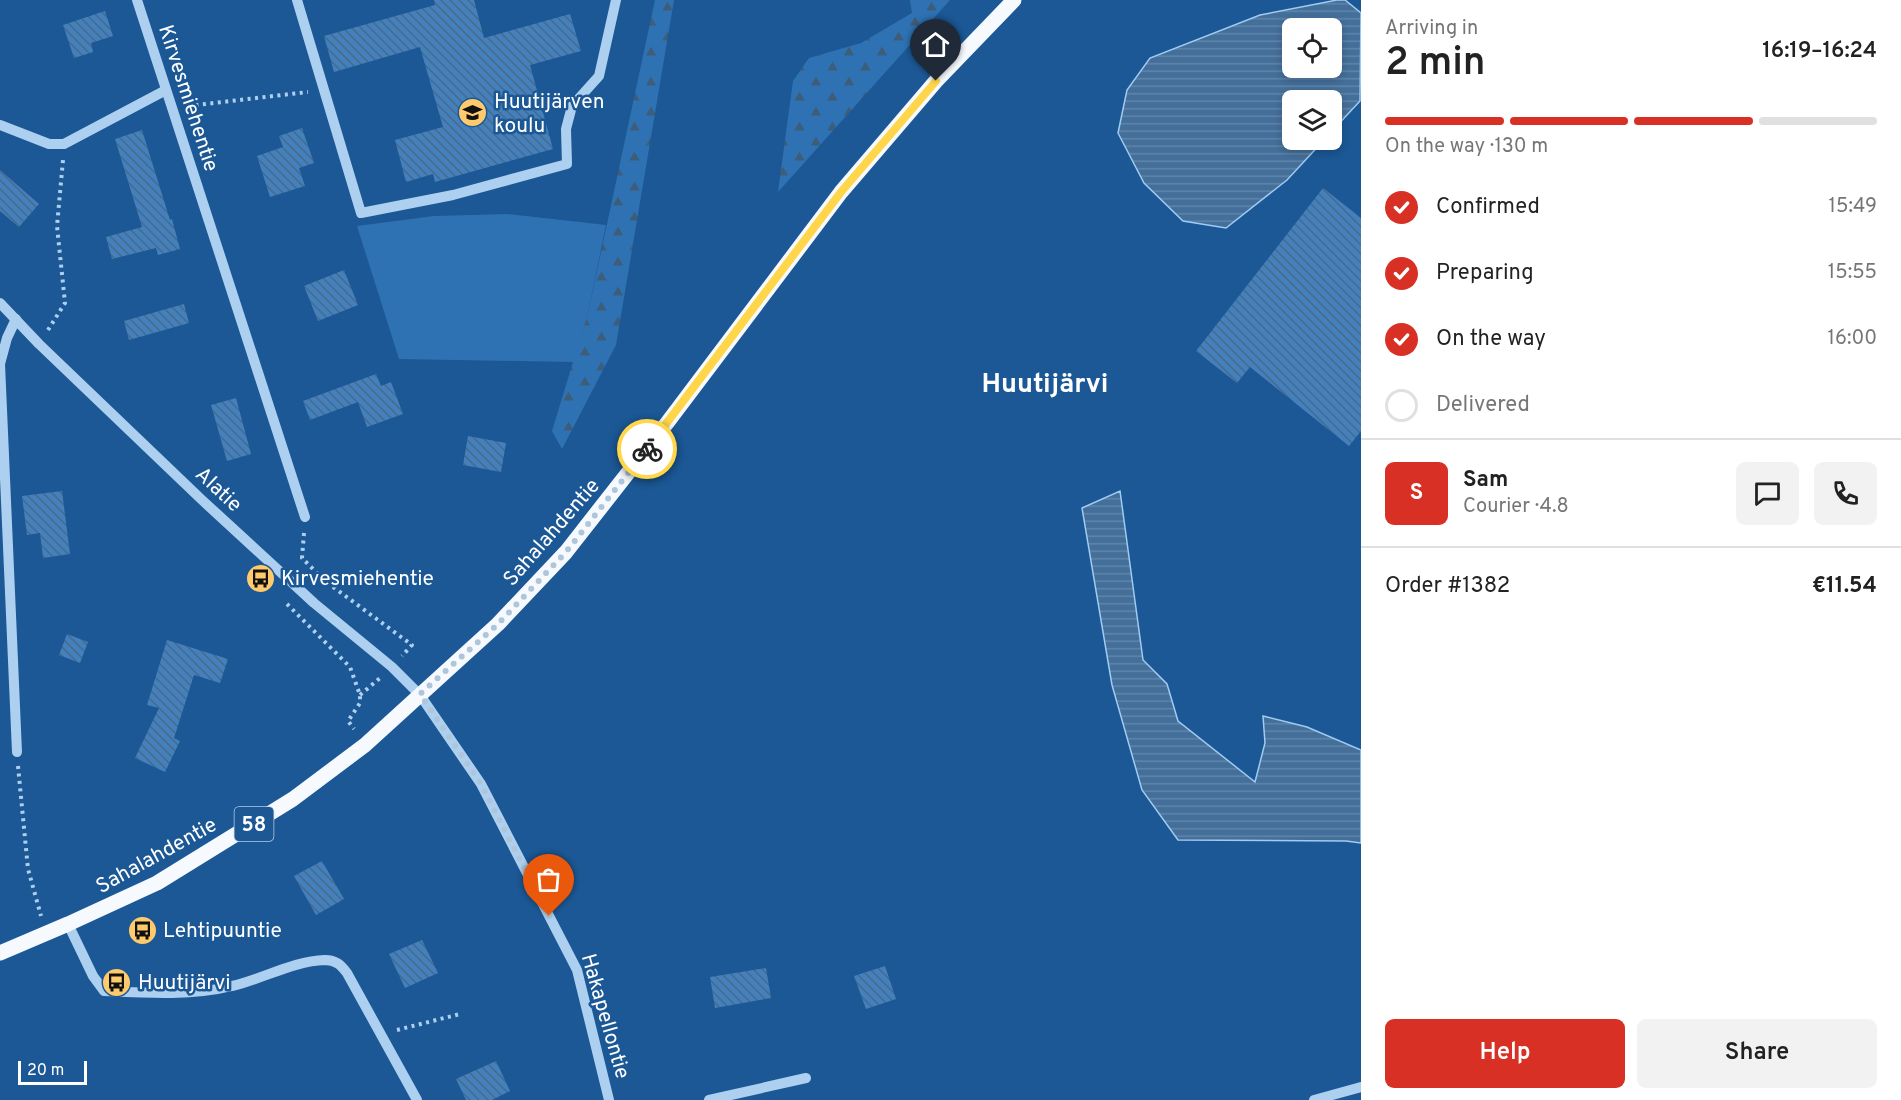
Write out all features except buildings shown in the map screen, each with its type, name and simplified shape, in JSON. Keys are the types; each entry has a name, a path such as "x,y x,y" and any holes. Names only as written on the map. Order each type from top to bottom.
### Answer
{"main road":[{"name":"Sahalahdentie","path":"0,953 167,877 293,800 365,745 498,624 566,552 668,423 841,192 936,81 1014,0"}],"street":[{"name":"Kirvesmiehentie","path":"137,0 305,517"},
{"path":"297,0 360,213 453,195 567,164 566,129 572,106 599,76 616,0"},
{"path":"0,125 49,144 64,144 166,90"},
{"name":"Alatie","path":"0,303 39,344 210,508 314,603 420,694"},
{"path":"16,319 7,338 0,364 17,752"},
{"name":"Hakapellontie","path":"420,694 481,784 577,970 609,1100"},
{"path":"68,924 93,976 104,991 172,993 231,987 304,963 328,960 339,963 347,973 417,1100"},
{"path":"709,1100 806,1078"},
{"path":"1314,1100 1361,1087"}],"path":[{"path":"172,108 324,90"},
{"path":"39,344 65,303 57,226 64,144"},
{"path":"305,517 302,558 325,581 412,645 392,668 360,695"},
{"path":"285,602 350,667 360,695 360,703 348,721 365,745"},
{"path":"17,752 28,870 46,934"},
{"path":"380,1034 460,1014"}],"green space":[{"path":"655,0 674,0 616,345 562,449 552,431 588,313"},
{"path":"910,0 950,0 778,192 793,81 809,58 861,43 912,13"},
{"path":"508,214 606,225 588,313 574,362 399,359 357,226 434,216"}],"shaded area":[{"path":"1337,0 1345,0 1361,13 1360,101 1342,120 1342,90 1282,90 1282,150 1315,150 1287,180 1226,228 1183,221 1144,183 1118,133 1127,90 1150,58 1260,15"},
{"path":"1120,491 1143,660 1167,684 1178,721 1255,782 1265,743 1263,716 1307,727 1361,750 1361,843 1178,840 1142,790 1112,685 1082,508"}],"way so far":[{"path":"549,916 481,784 420,694 498,624 566,552 647,449"}],"place":[{"name":"Huutijärven koulu","path":"473,113"},
{"name":"Kirvesmiehentie","path":"260,578"},
{"name":"Lehtipuuntie","path":"142,930"},
{"name":"Huutijärvi","path":"117,982"}],"district":[{"name":"Huutijärvi","path":"1045,383"}],"route":[{"path":"647,449 841,192 936,81"}]}
